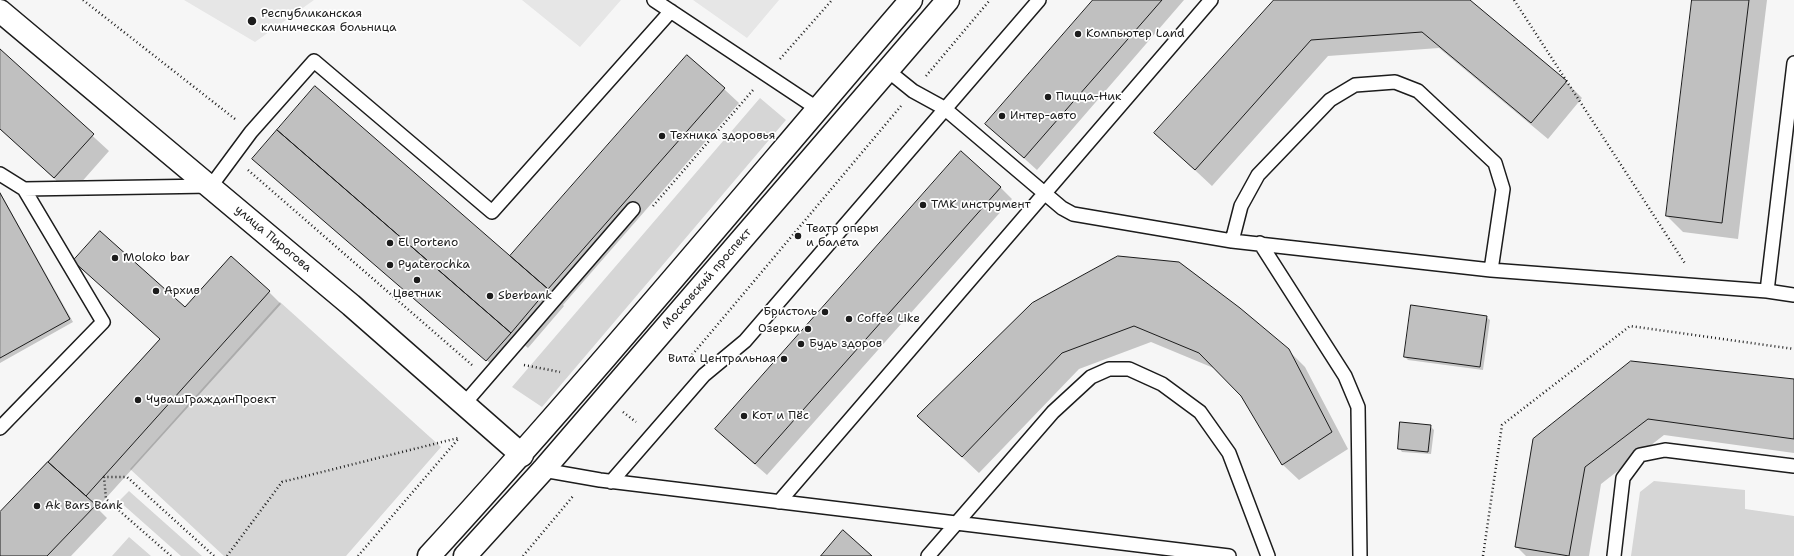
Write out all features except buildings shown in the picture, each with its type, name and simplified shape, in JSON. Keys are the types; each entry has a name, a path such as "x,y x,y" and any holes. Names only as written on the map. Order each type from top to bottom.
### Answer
{"main road":[{"name":"Московский проспект","path":"429,556 522,455 616,347 911,0"},
{"name":"Московский проспект","path":"465,556 543,470 948,0"},
{"name":"улица Пирогова","path":"0,11 211,186 351,305 522,455 543,470"}],"lane":[{"path":"654,0 818,109"},
{"path":"611,482 704,376 745,341 1038,0"},
{"path":"779,502 1211,0"},
{"path":"24,189 211,186 251,132 314,61 492,212 671,11"},
{"path":"1767,291 1794,63"},
{"path":"887,70 913,91 944,108 1062,208 1073,214 1232,241 1491,270 1767,291 1794,295"},
{"path":"1232,241 1241,206 1258,175 1330,100 1355,85 1395,82 1418,91 1495,163 1504,189 1491,270"},
{"path":"0,174 24,189 103,322 0,428"},
{"path":"464,404 633,209"},
{"path":"1260,243 1345,376 1358,407 1360,556"},
{"path":"928,556 1053,412 1091,377 1109,369 1129,369 1162,384 1200,412 1229,453 1268,556"},
{"path":"1614,556 1624,478 1640,455 1665,450 1794,466"},
{"path":"543,470 611,482 1229,556"}],"path":[{"path":"83,0 251,132 244,166 486,378"},
{"path":"780,59 832,0"},
{"path":"921,82 990,0"},
{"path":"1514,0 1700,286"},
{"path":"687,361 906,100"},
{"path":"1483,556 1502,425 1630,326 1794,349"},
{"path":"523,364 564,373"},
{"path":"618,408 636,422"},
{"path":"631,428 641,416"},
{"path":"226,556 282,482 458,438 358,556"},
{"path":"171,556 106,499 104,477 127,477 214,556"},
{"path":"523,556 578,490"}],"shaded area":[{"name":"Республиканская клиническая больница","path":"184,0 314,0 255,42"},
{"path":"522,0 621,0 580,47"},
{"path":"693,0 779,0 747,38"},
{"path":"760,98 786,120 542,407 512,387"},
{"path":"280,302 441,447 346,556 224,556 130,469"},
{"path":"1654,481 1745,490 1745,509 1794,516 1794,556 1631,556 1640,492"},
{"path":"129,491 202,556 181,556 119,501"},
{"path":"129,537 151,556 112,556"}],"place":[{"name":"Республиканская клиническая больница","path":"252,21"},
{"name":"Компьютер Land","path":"1078,34"},
{"name":"Пицца-Ник","path":"1048,97"},
{"name":"Интер-авто","path":"1002,116"},
{"name":"Техника здоровья","path":"662,136"},
{"name":"ТМК инструмент","path":"923,205"},
{"name":"Театр оперы и балета","path":"798,236"},
{"name":"El Porteno","path":"390,243"},
{"name":"Moloko bar","path":"115,258"},
{"name":"Pyaterochka","path":"390,265"},
{"name":"Цветник","path":"417,280"},
{"name":"Архив","path":"156,291"},
{"name":"Sberbank","path":"490,296"},
{"name":"Бристоль","path":"825,312"},
{"name":"Coffee Like","path":"849,319"},
{"name":"Озерки","path":"808,329"},
{"name":"Будь здоров","path":"801,344"},
{"name":"Вита Центральная","path":"784,359"},
{"name":"ЧувашГражданПроект","path":"138,400"},
{"name":"Кот и Пёс","path":"744,416"},
{"name":"Ak Bars Bank","path":"37,506"}]}
